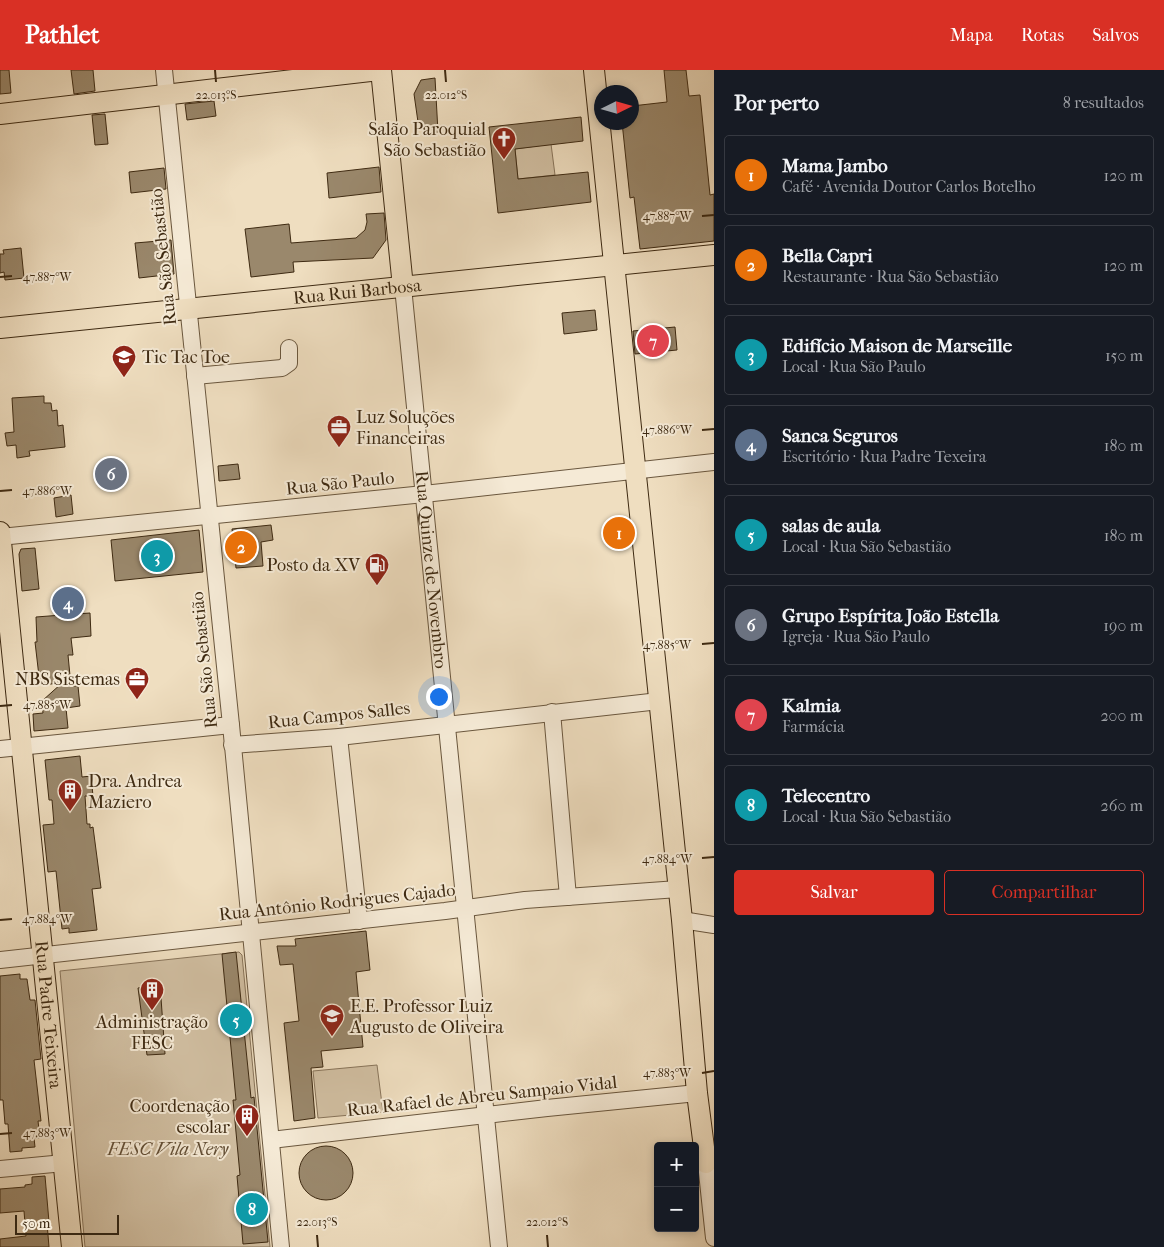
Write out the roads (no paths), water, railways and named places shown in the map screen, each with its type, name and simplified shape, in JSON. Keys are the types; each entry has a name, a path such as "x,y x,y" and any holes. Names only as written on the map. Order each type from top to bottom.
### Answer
{"main road":[{"path":"0,114 380,70"},
{"name":"Rua Quinze de Novembro","path":"380,70 403,287"},
{"path":"594,70 682,920 697,1093 710,1164"},
{"name":"Rua Rui Barbosa","path":"0,328 714,255"},
{"name":"Rua Padre Teixeira","path":"0,532 72,1247"}],"street":[{"name":"Rua São Sebastião","path":"164,70 231,726 281,1247"},
{"name":"Rua Quinze de Novembro","path":"403,287 464,908 500,1247"},
{"path":"195,376 282,368 289,363 289,348"},
{"name":"Rua São Paulo","path":"0,537 424,494 714,462"},
{"name":"Rua Campos Salles","path":"232,745 339,737 659,701"},
{"path":"552,712 568,897"},
{"path":"0,749 231,726"},
{"path":"339,737 359,920"},
{"name":"Rua Antônio Rodrigues Cajado","path":"0,960 525,900 678,888"},
{"path":"682,920 714,925"},
{"name":"Rua Rafael de Abreu Sampaio Vidal","path":"271,1140 697,1093"},
{"path":"0,1170 64,1163"},
{"path":"710,1164 714,1238"}],"place":[{"name":"Salão Paroquial São Sebastião","path":"504,160"},
{"name":"Kalmia","path":"653,341"},
{"name":"Tic Tac Toe","path":"124,378"},
{"name":"Luz Soluções Financeiras","path":"339,448"},
{"name":"Grupo Espírita João Estella","path":"111,474"},
{"name":"Mama Jambo","path":"619,533"},
{"name":"Bella Capri","path":"241,547"},
{"name":"Edifício Maison de Marseille","path":"157,556"},
{"name":"Posto da XV","path":"377,586"},
{"name":"Sanca Seguros","path":"68,603"},
{"name":"NBS Sistemas","path":"137,700"},
{"name":"Dra. Andrea Maziero","path":"70,812"},
{"name":"Administração FESC","path":"152,1011"},
{"name":"salas de aula","path":"236,1020"},
{"name":"E.E. Professor Luiz Augusto de Oliveira","path":"332,1037"},
{"name":"Coordenação escolar","path":"247,1137"},
{"name":"Telecentro","path":"252,1209"}],"park label":[{"name":"FESC Vila Nery","path":"168,1149"}]}
